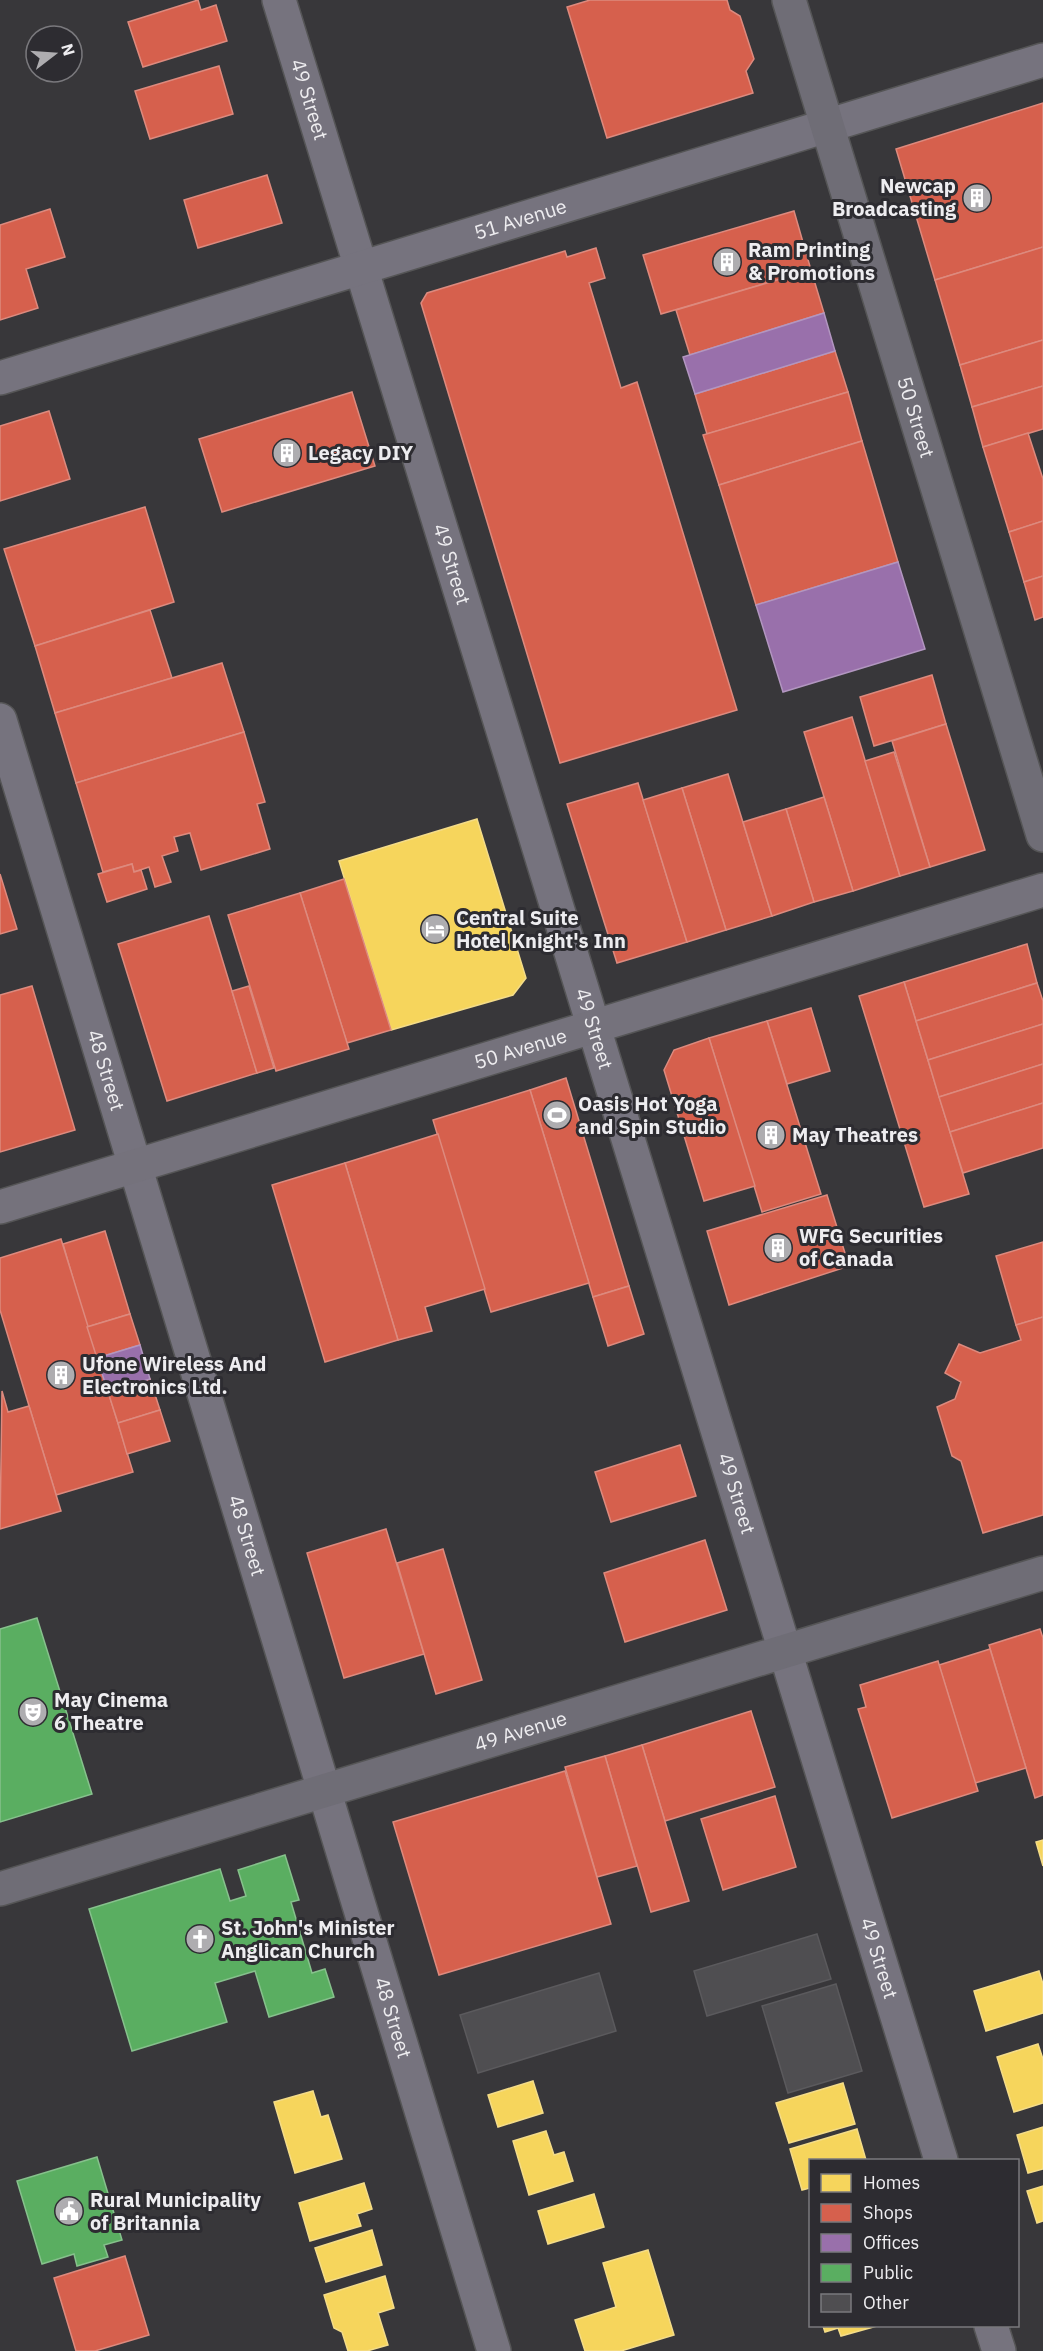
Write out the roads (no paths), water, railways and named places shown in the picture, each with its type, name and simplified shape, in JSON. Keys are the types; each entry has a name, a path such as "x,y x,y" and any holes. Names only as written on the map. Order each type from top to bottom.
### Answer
{"main road":[{"name":"50 Avenue","path":"0,1207 1043,890"}],"street":[{"name":"49 Street","path":"279,0 787,1650 941,2159"},
{"name":"50 Street","path":"789,0 1043,834"},
{"name":"51 Avenue","path":"0,378 1043,60"},
{"name":"48 Street","path":"0,720 326,1790 494,2351"},
{"name":"49 Avenue","path":"0,1889 1043,1573"},
{"path":"992,2327 999,2351"}],"place":[{"name":"Newcap Broadcasting","path":"977,198"},
{"name":"Ram Printing & Promotions","path":"727,262"},
{"name":"Legacy DIY","path":"287,453"},
{"name":"Central Suite Hotel Knight's Inn","path":"435,929"},
{"name":"Oasis Hot Yoga and Spin Studio","path":"557,1115"},
{"name":"May Theatres","path":"771,1135"},
{"name":"WFG Securities of Canada","path":"778,1248"},
{"name":"Ufone Wireless And Electronics Ltd.","path":"61,1375"},
{"name":"May Cinema 6 Theatre","path":"33,1712"},
{"name":"St. John's Minister Anglican Church","path":"200,1939"},
{"name":"Rural Municipality of Britannia","path":"69,2211"}]}
